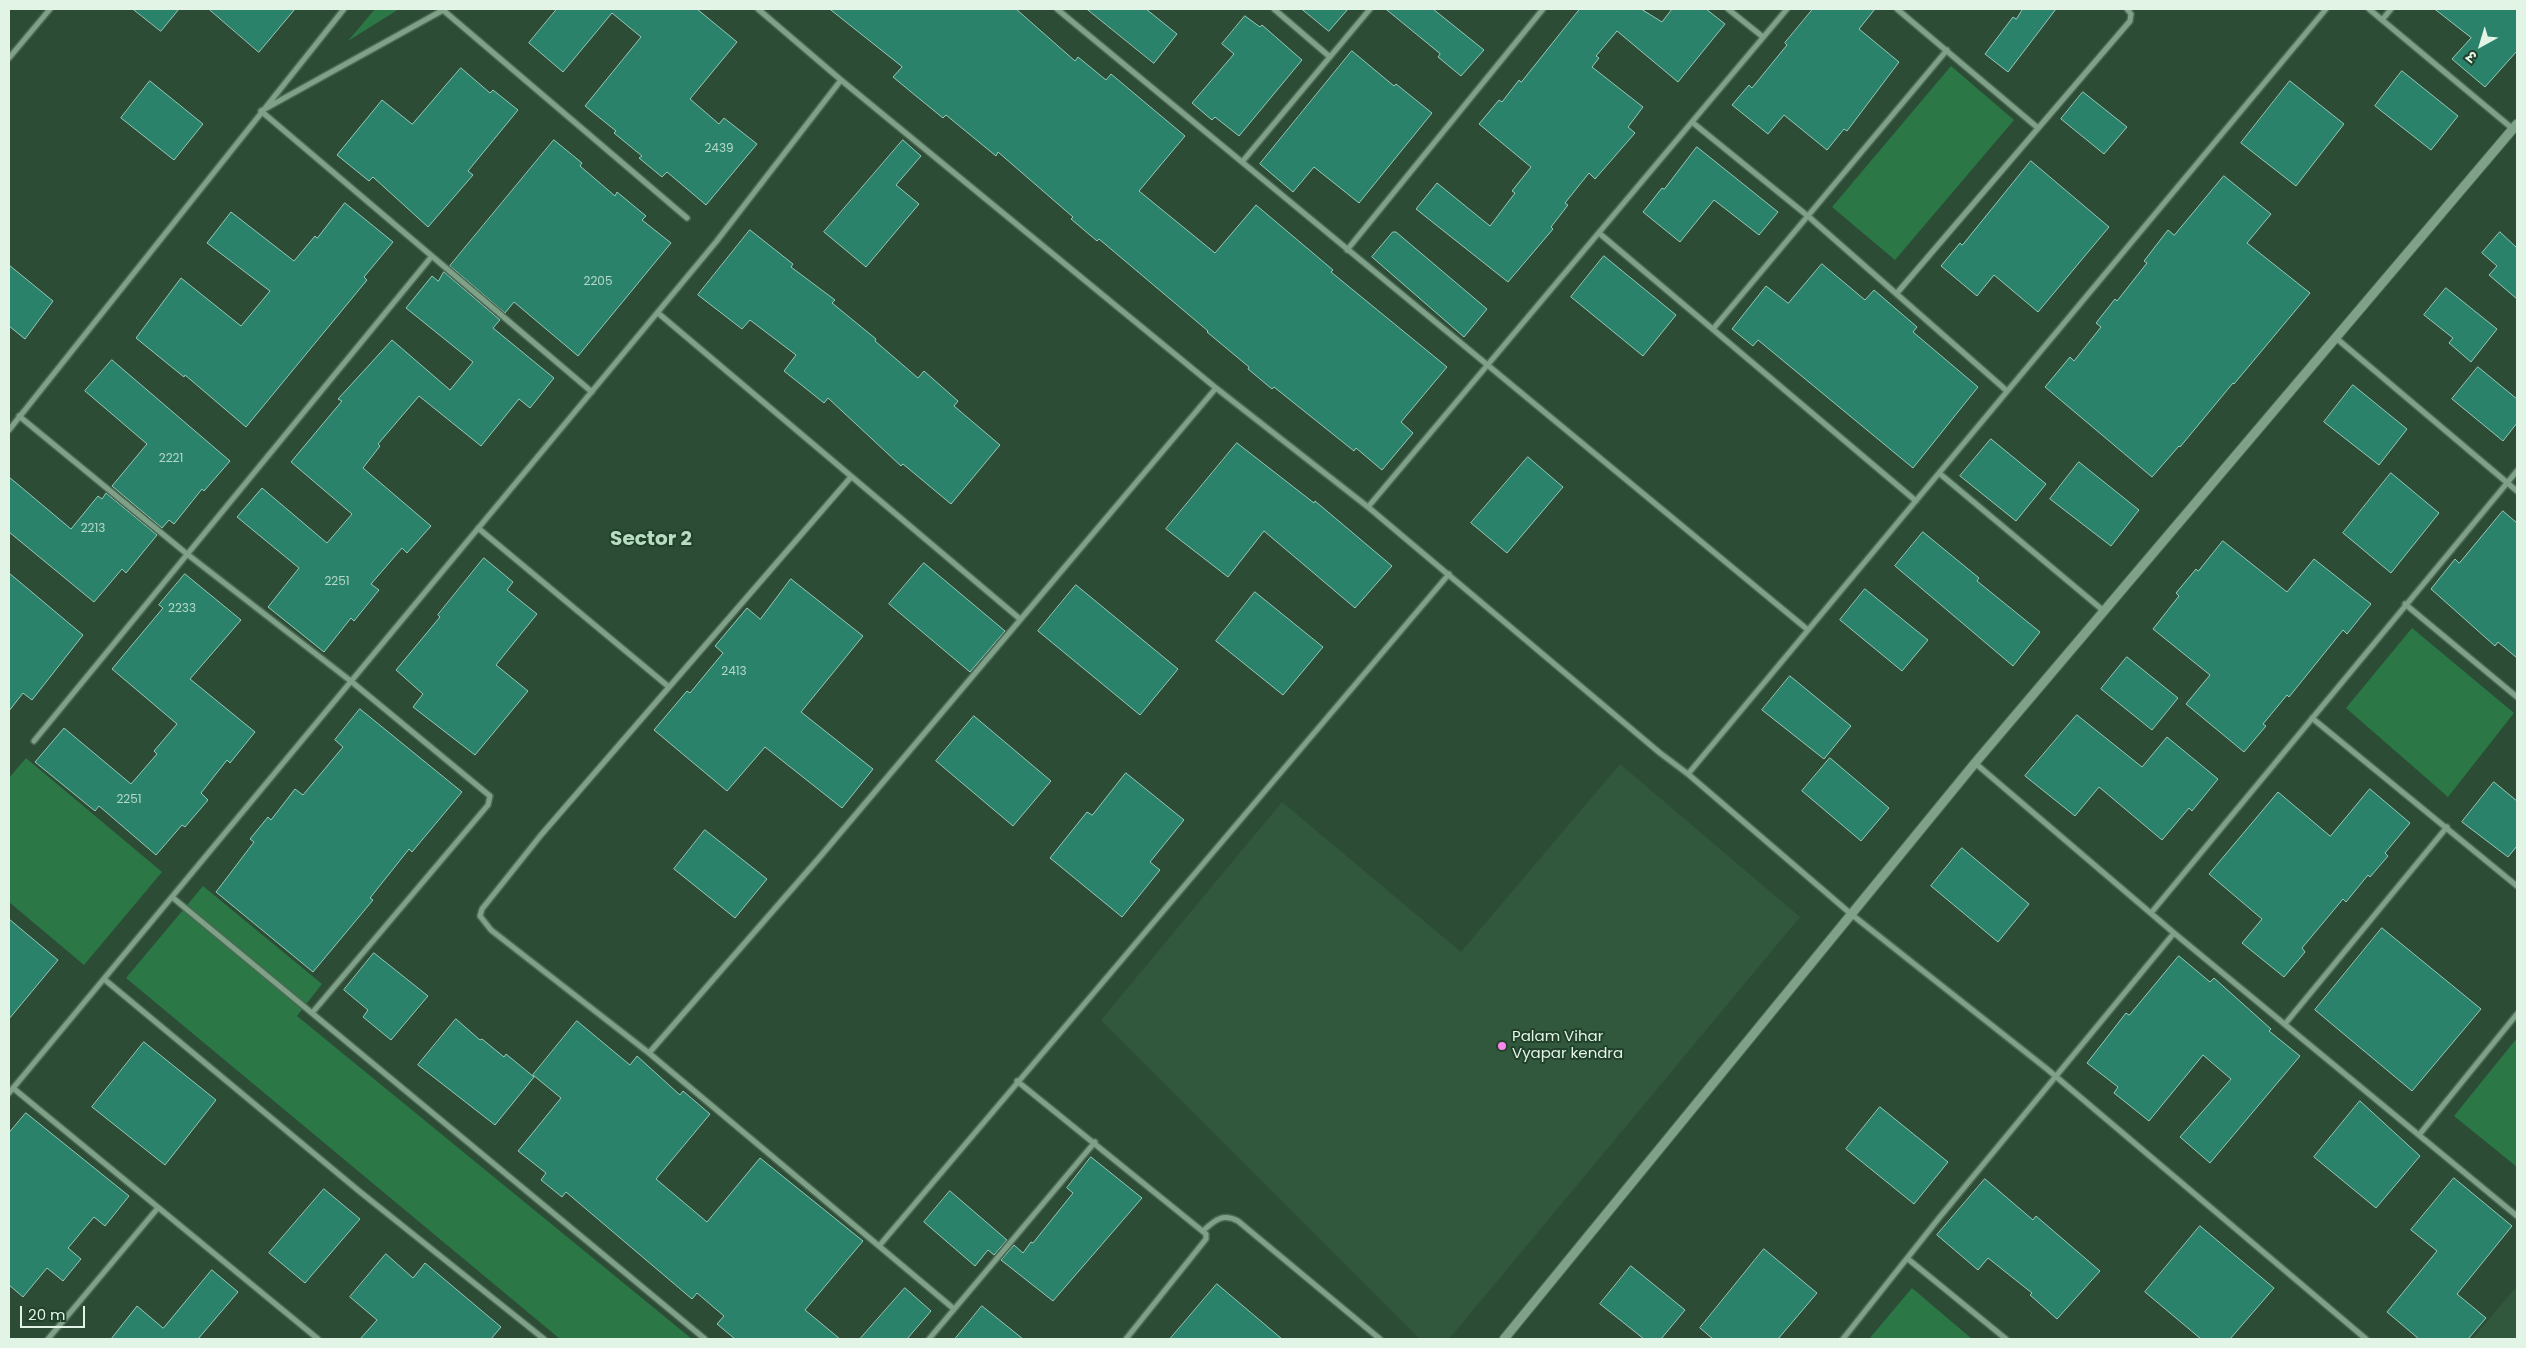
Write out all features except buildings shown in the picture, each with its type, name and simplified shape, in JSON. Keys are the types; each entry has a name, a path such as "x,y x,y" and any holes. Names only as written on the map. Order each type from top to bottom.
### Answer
{"street":[{"path":"9,58 50,9"},
{"path":"9,430 261,110 344,9"},
{"path":"261,110 444,9 687,218"},
{"path":"758,9 1216,388 1368,507 1660,753 1688,774 1851,914 2056,1077 2366,1339"},
{"path":"1057,9 1808,630"},
{"path":"1274,9 1330,57"},
{"path":"1242,162 1370,9"},
{"path":"1347,250 1543,9"},
{"path":"1728,9 1763,37"},
{"path":"1368,507 1787,9"},
{"path":"1897,9 2038,128"},
{"path":"1897,293 2130,21 2130,14 2127,9"},
{"path":"1688,774 2326,9"},
{"path":"1504,1339 1975,763 2515,127 2369,9"},
{"path":"2382,20 2391,9"},
{"path":"1713,329 1809,217 1947,50"},
{"path":"9,1093 658,313 716,242 842,80"},
{"path":"261,110 592,392"},
{"path":"1692,122 1809,217 2007,391"},
{"path":"1599,233 1916,501"},
{"path":"34,741 432,256"},
{"path":"658,313 1020,619"},
{"path":"2336,338 2517,491"},
{"path":"649,1053 820,858 1216,388"},
{"path":"20,416 188,554 352,682 487,792 490,801 312,1013"},
{"path":"2151,913 2517,471"},
{"path":"1939,473 2105,612"},
{"path":"851,476 541,835 482,908 480,916 490,930 649,1053 954,1309"},
{"path":"478,528 669,687"},
{"path":"879,1246 1449,574"},
{"path":"2405,604 2517,697"},
{"path":"2312,718 2517,886"},
{"path":"1975,763 2174,933 2517,1216"},
{"path":"2285,1024 2447,828"},
{"path":"172,897 705,1339"},
{"path":"1843,1339 1939,1218 2174,933"},
{"path":"104,979 359,1191 544,1339"},
{"path":"2419,1135 2517,1014"},
{"path":"1017,1081 1204,1230 1206,1239 1126,1339"},
{"path":"13,1088 157,1209 318,1339"},
{"path":"929,1339 1095,1142"},
{"path":"48,1339 157,1209"},
{"path":"1204,1230 1217,1218 1232,1218 1238,1221 1380,1339"},
{"path":"1908,1259 2006,1339"}],"shaded area":[{"path":"1620,764 1800,917 1449,1339 1420,1339 1101,1020 1282,802 1461,952"},
{"path":"2517,1286 2517,1339 2472,1339"}],"green space":[{"path":"375,9 399,9 348,41"},
{"path":"1951,66 2014,120 1895,260 1832,207"},
{"path":"2412,628 2514,713 2448,797 2346,708"},
{"path":"26,758 162,872 84,965 9,902 9,778"},
{"path":"203,886 322,984 297,1016 692,1339 560,1339 126,978"},
{"path":"2517,1038 2517,1167 2454,1116"},
{"path":"1912,1288 1972,1339 1869,1339"}],"place":[{"name":"Palam Vihar Vyapar kendra","path":"1502,1046"}],"district":[{"name":"Sector 2","path":"651,540"}]}
